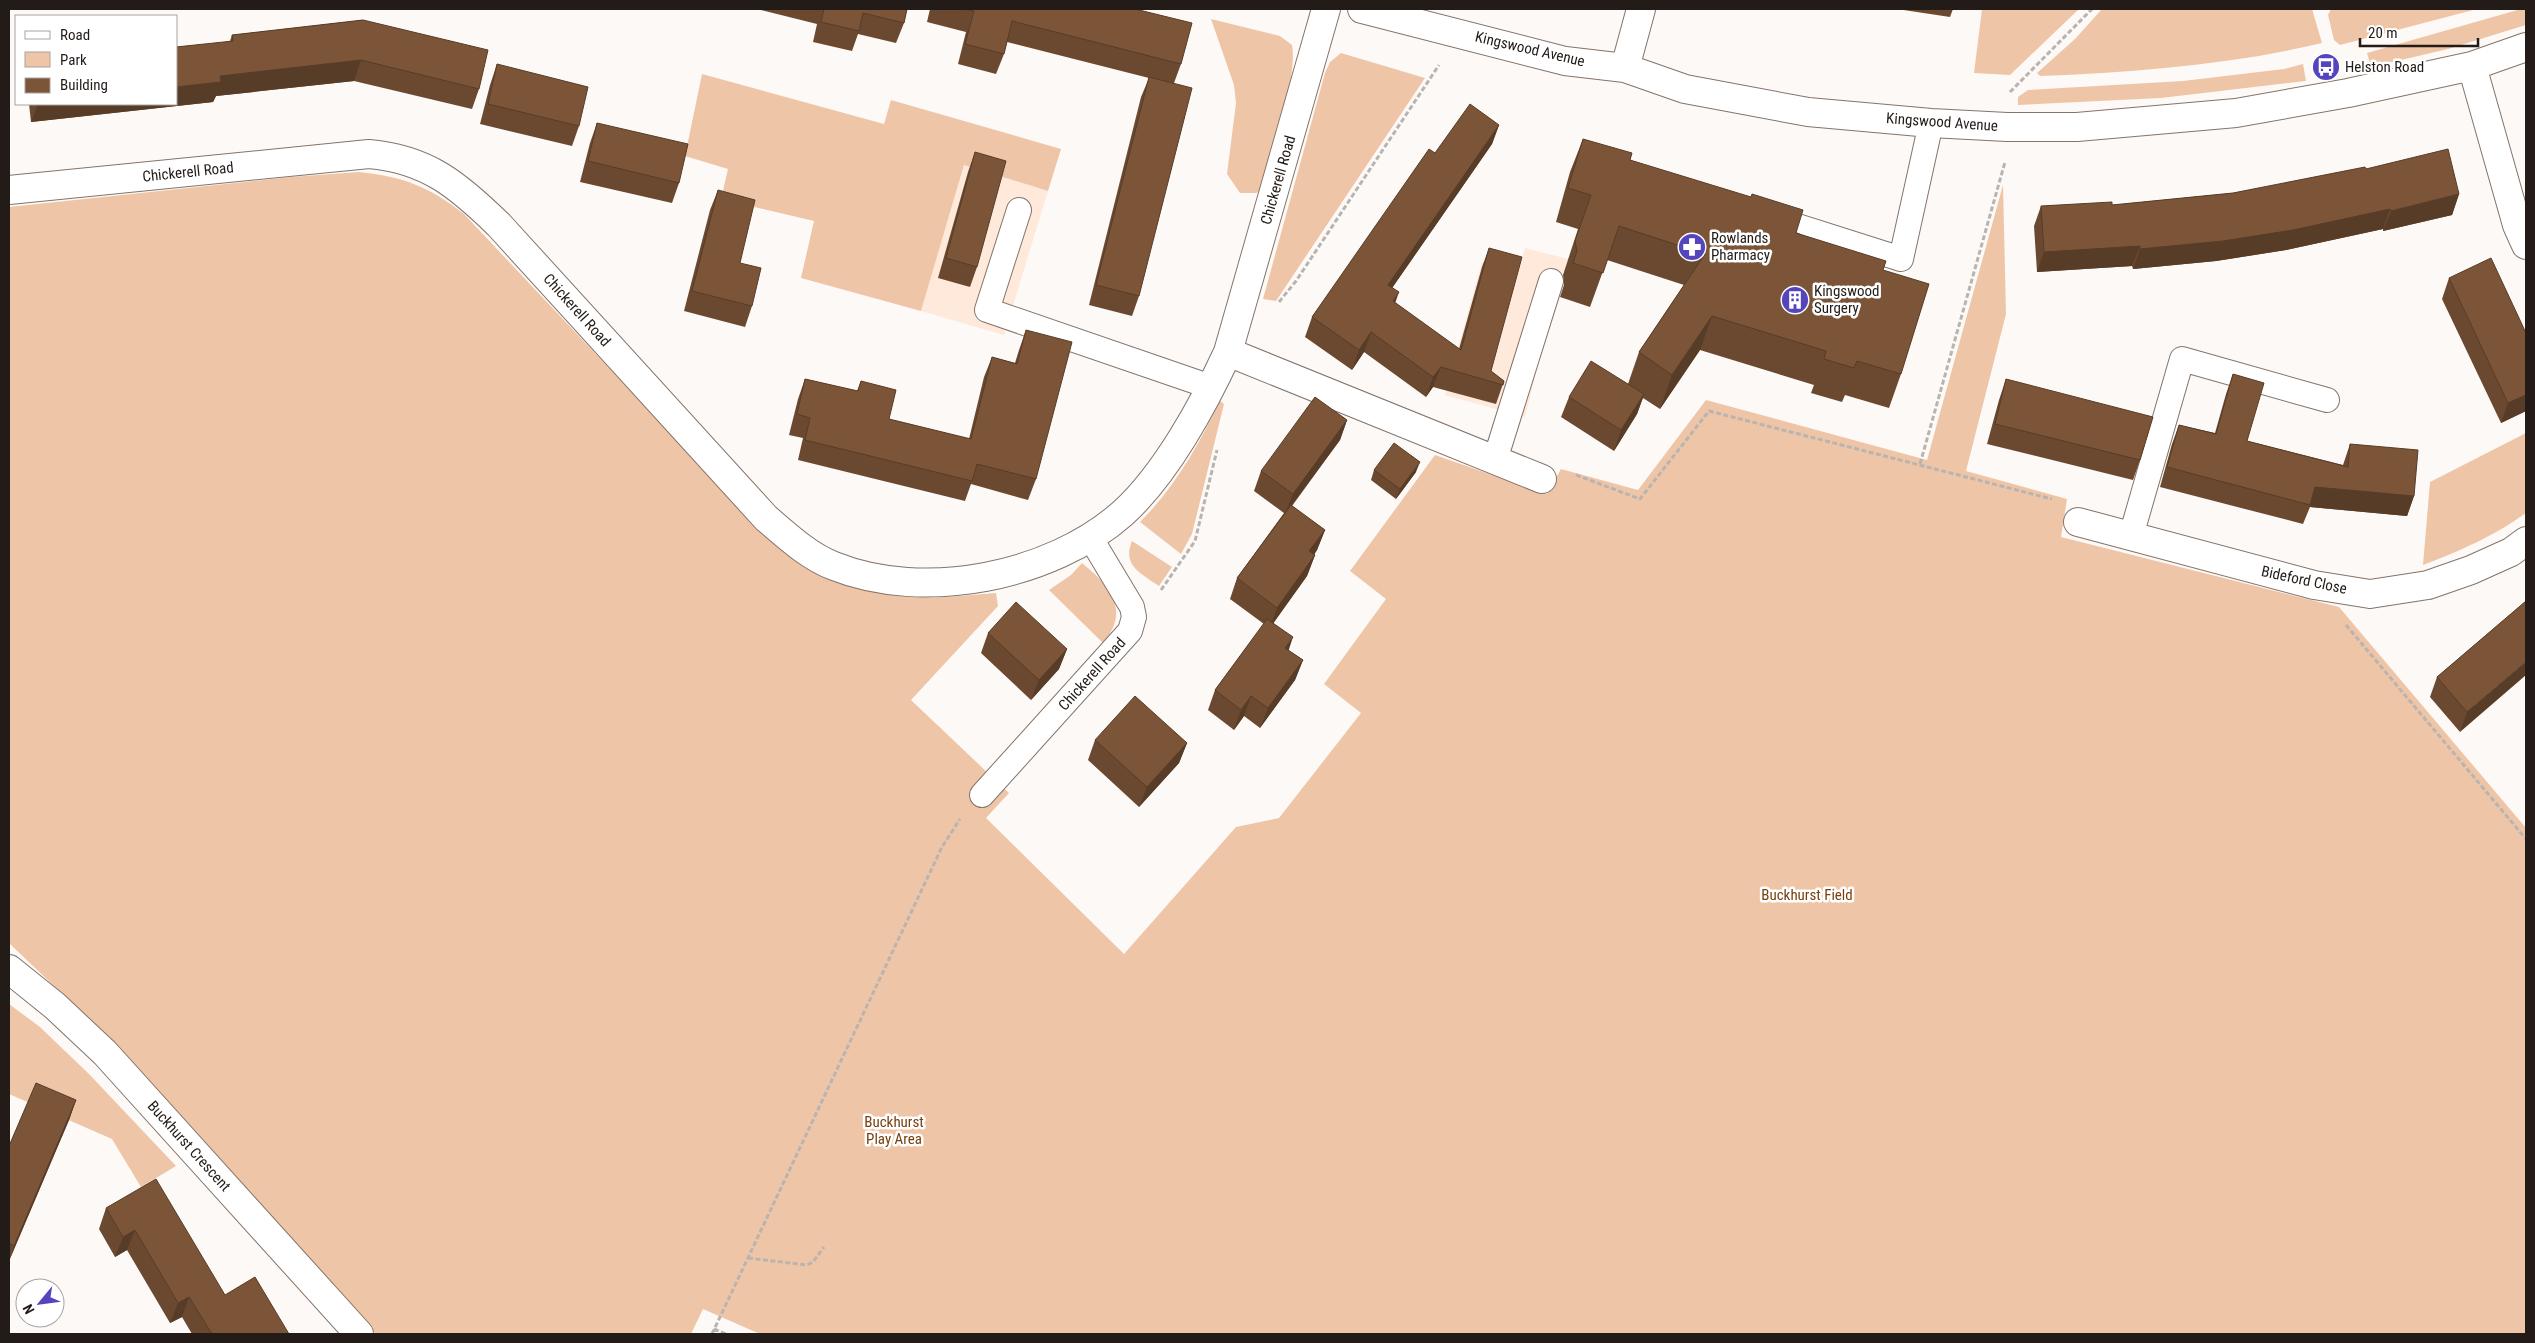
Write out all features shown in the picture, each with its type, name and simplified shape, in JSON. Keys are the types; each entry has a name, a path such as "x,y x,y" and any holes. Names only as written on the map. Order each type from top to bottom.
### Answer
{"street":[{"name":"Chickerell Road","path":"9,190 368,154 391,156 415,163 452,182 500,225 766,518 793,541 833,566 872,576 919,583 957,580 1020,569 1051,558 1090,537 1122,513 1149,485 1211,387 1228,352 1326,9"},
{"name":"Kingswood Avenue","path":"1362,9 1565,61 1624,68 1685,89 1789,108 1931,123 2007,127 2077,127 2236,113 2348,93 2472,66 2526,47"},
{"path":"1624,68 1641,9"},
{"path":"2472,66 2517,225 2526,245"},
{"path":"1228,352 1542,479"},
{"name":"Bideford Close","path":"2078,522 2314,585 2370,594 2428,585 2471,570 2511,552 2526,541"},
{"name":"Buckhurst Crescent","path":"9,969 55,1006 105,1053 359,1334"}],"lane":[{"path":"1744,209 1901,259 1931,123"},
{"path":"1019,210 987,310 1211,387"},
{"path":"1495,460 1551,281"},
{"path":"2131,536 2182,360 2327,400"},
{"name":"Chickerell Road","path":"982,795 1127,635 1132,625 1132,608 1090,537"}],"path":[{"path":"1920,464 2005,168 2007,96 2019,81 2092,9"},
{"path":"1278,303 1296,281 1460,33"},
{"path":"1542,479 1548,465 1640,499 1709,411 2066,503 2078,522"},
{"path":"1132,625 1146,613 1195,541 1218,449"},
{"path":"2314,585 2397,687 2526,839"},
{"path":"712,1334 942,847 959,820 982,795"},
{"path":"748,1258 807,1265 813,1262 824,1248"},
{"path":"714,1329 726,1334"}],"shaded area":[{"path":"964,165 1048,191 1004,335 921,311"},
{"path":"1525,248 1568,259 1555,295 1525,417 1445,395 1482,262 1519,271"}],"green space":[{"path":"1982,9 2079,9 2010,75 1974,73"},
{"path":"2102,9 2312,9 2322,43 2287,51 2217,62 2111,72 2040,76 2037,73 2075,39"},
{"path":"2331,9 2477,9 2340,45 2334,40 2328,15"},
{"path":"2526,9 2526,25 2448,49 2371,67 2367,53"},
{"path":"1211,19 1280,36 1292,45 1293,59 1288,96 1262,190 1256,193 1240,193 1227,174 1236,103 1234,85"},
{"path":"1341,53 1425,78 1276,301 1263,299 1325,73 1330,62"},
{"path":"2303,64 2306,81 2161,98 2018,105 2018,97 2028,90 2183,81 2284,69"},
{"path":"702,74 884,124 891,100 1061,149 1048,191 964,165 921,311 801,278 814,221 721,199 728,169 685,156"},
{"name":"Buckhurst Field","path":"359,172 415,184 439,196 464,214 771,540 836,579 877,593 934,598 996,593 998,606 911,700 1009,793 986,818 1124,954 1236,827 1279,818 1361,713 1324,684 1386,599 1350,571 1435,455 1547,494 1561,469 1638,490 1706,400 1927,460 2003,185 2006,314 1966,471 2067,499 2061,537 2339,607 2526,828 2526,1334 760,1334 703,1309 691,1334 376,1334 102,1032 9,943 9,207 291,177"},
{"path":"1220,401 1224,404 1192,534 1181,554 1140,522 1153,509 1185,465"},
{"path":"2526,433 2526,513 2476,542 2423,565 2430,482"},
{"path":"1132,541 1172,567 1159,586 1139,572 1131,562 1129,556"},
{"path":"1082,563 1101,581 1114,599 1116,609 1115,620 1111,631 1103,643 1049,590 1071,575"},
{"path":"9,1004 40,1027 90,1075 176,1166 141,1187 112,1139 9,1094"}],"building":[{"path":"824,9 907,9 904,23 863,13 859,31 821,22"},
{"path":"962,9 1135,9 1192,23 1181,64 1012,21 1004,54 965,44 974,11"},
{"path":"363,20 488,50 479,89 361,60 220,76 221,82 178,87 178,47 233,41 232,35"},
{"path":"497,64 588,87 579,126 488,104"},
{"path":"1149,77 1192,88 1139,296 1096,285"},
{"path":"1470,104 1499,125 1388,285 1399,292 1393,301 1461,350 1489,248 1522,257 1491,371 1504,381 1503,385 1441,367 1433,377 1371,332 1359,350 1312,317 1429,149 1435,153"},
{"path":"597,123 688,144 679,183 588,161"},
{"path":"1583,139 1632,153 1630,160 1751,197 1752,194 1803,210 1796,233 1886,261 1883,270 1929,284 1901,374 1857,361 1854,368 1824,359 1826,351 1712,316 1672,375 1639,352 1705,254 1619,226 1603,273 1573,263 1577,251 1575,241 1591,195 1568,188"},
{"path":"2448,149 2459,194 2391,211 2390,209 2293,230 2223,241 2140,249 2140,246 2044,252 2041,206 2112,202 2112,205 2233,193 2365,167 2366,169"},
{"path":"975,152 1006,161 977,267 946,258"},
{"path":"718,190 755,200 740,263 761,268 752,306 692,291"},
{"path":"2491,258 2526,333 2526,395 2508,403 2449,278"},
{"path":"1026,330 1072,342 1036,479 977,464 972,481 805,440 810,418 797,414 805,379 858,391 861,381 896,390 889,419 971,439 992,357 1017,364"},
{"path":"1591,361 1644,394 1621,430 1569,397"},
{"path":"2233,374 2264,383 2247,441 2348,467 2350,444 2418,450 2414,496 2315,487 2310,505 2167,467 2179,425 2216,434"},
{"path":"2006,379 2153,417 2140,460 1995,424"},
{"path":"1315,397 1347,420 1293,494 1261,471"},
{"path":"1394,443 1420,462 1400,489 1374,470"},
{"path":"1291,505 1325,530 1309,551 1315,555 1277,608 1237,578"},
{"path":"2526,601 2526,662 2467,712 2437,677"},
{"path":"1016,602 1067,649 1039,680 988,633"},
{"path":"1267,619 1293,637 1285,648 1303,660 1268,708 1251,696 1241,710 1215,690"},
{"path":"1135,696 1187,743 1147,787 1095,740"},
{"path":"36,1083 76,1100 14,1246 9,1243 9,1146"},
{"path":"156,1179 225,1295 255,1277 289,1334 212,1334 189,1297 178,1303 135,1230 123,1237 106,1208"}],"place":[{"name":"Helston Road","path":"2326,67"},
{"name":"Rowlands Pharmacy","path":"1692,247"},
{"name":"Kingswood Surgery","path":"1795,300"}],"park label":[{"name":"Buckhurst Play Area","path":"894,1130"}]}
